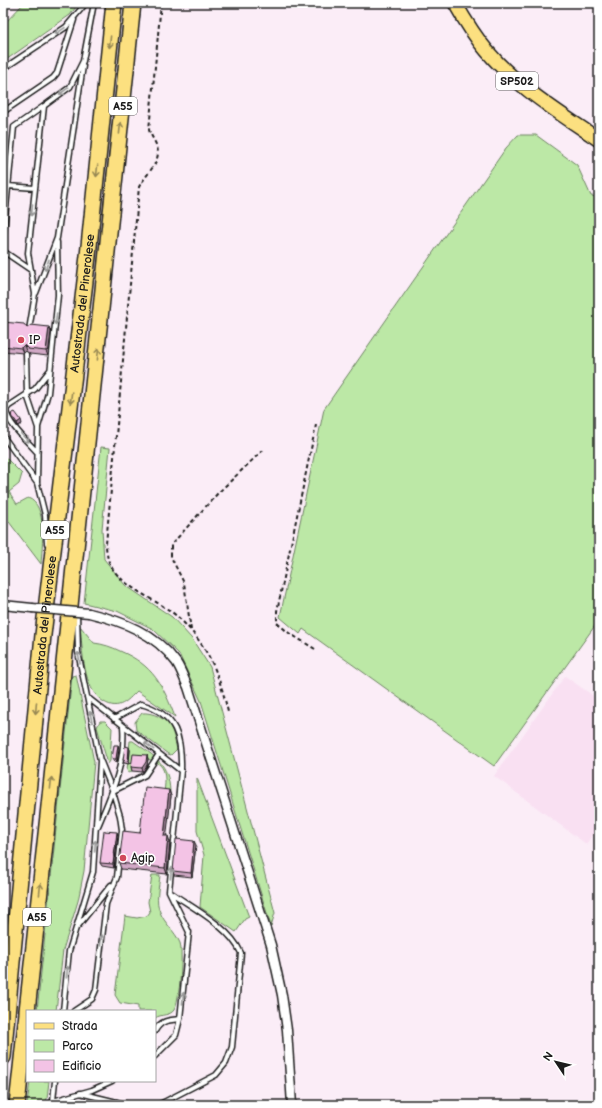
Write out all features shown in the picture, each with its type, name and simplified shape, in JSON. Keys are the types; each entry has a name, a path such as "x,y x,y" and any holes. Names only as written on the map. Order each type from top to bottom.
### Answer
{"highway":[{"name":"Autostrada del Pinerolese","path":"3,1057 43,635 89,248 114,3"},
{"name":"Autostrada del Pinerolese","path":"27,1010 74,560 94,394 133,3"},
{"name":"Autostrada del Pinerolese","path":"17,1105 26,1021"}],"main road":[{"name":"SP502","path":"455,3 487,51 512,77 539,99 599,140"}],"street":[{"path":"3,605 89,613 115,619 138,629 159,644 176,662 188,687 271,945 282,995 287,1030 292,1105"}],"lane":[{"path":"3,69 66,27 74,20 86,3"},
{"path":"47,548 45,514 37,483 38,428 48,393 58,295 57,238 83,61 94,3"},
{"path":"3,112 53,78 57,73 74,20"},
{"path":"3,239 14,127 70,87 83,61"},
{"path":"35,294 28,253 44,106"},
{"path":"8,186 35,188"},
{"path":"29,330 35,294 57,238"},
{"path":"3,251 31,270"},
{"path":"26,354 27,395 38,428"},
{"path":"37,452 19,432 6,412 9,406 27,395 35,388 50,370"},
{"path":"90,477 94,394"},
{"path":"3,436 37,483"},
{"path":"43,635 46,563"},
{"path":"76,1010 92,999 96,990 106,904 117,877 122,830 120,816 113,792 100,761 78,652 77,605"},
{"path":"87,697 181,771"},
{"path":"114,719 141,704 151,707 167,718 177,730 182,757 169,891 189,932 180,1019 176,1035 156,1055"},
{"path":"96,830 113,792 121,768 123,726"},
{"path":"113,792 145,775 159,754"},
{"path":"62,1010 69,951 93,872 100,761"},
{"path":"76,930 117,877"},
{"path":"158,1105 216,1075 226,1063 232,1047 241,953 237,944 228,933 169,891"},
{"path":"156,1029 158,1025 164,1021 180,1019"},
{"path":"55,1082 51,1103 109,1082"},
{"path":"79,1093 129,1105"}],"path":[{"path":"161,3 149,130 157,146 159,155 156,163 139,187 106,544 108,561 116,572 127,583 179,618 191,631 211,661 220,679 228,712"},
{"path":"315,649 284,630 277,623 277,611 316,425"},
{"path":"191,631 184,583 171,557 171,545 218,492 264,449"}],"shaded area":[{"path":"565,676 599,700 599,826 586,844 494,776"}],"green space":[{"path":"24,3 79,3 70,15 3,62 3,25"},
{"path":"518,135 536,135 577,165 591,196 599,197 599,620 494,766 303,629 300,634 280,617 324,409 506,148"},
{"path":"101,447 110,448 102,529 104,559 125,585 172,617 192,639 210,667 275,913 271,926 201,701 179,654 153,629 117,611 84,603"},
{"path":"3,455 22,474 19,484 9,492 17,504 28,498 34,502 39,509 43,537 41,564 3,514"},
{"path":"80,626 94,643 120,651 141,663 149,670 166,695 175,717 137,691 122,704 118,705 109,705 97,696 91,688 85,668"},
{"path":"76,675 94,762 84,871 78,901 63,950 56,1010 37,1010 72,676"},
{"path":"142,713 158,716 169,724 177,749 171,755 136,730 135,722"},
{"path":"100,721 105,721 112,728 110,761 108,764 97,727"},
{"path":"130,741 133,741 148,752 164,767 169,782 170,792 164,793 165,776 161,766 156,762 134,757 132,771 128,773"},
{"path":"197,778 249,917 245,919 236,932 200,907 204,855 197,831"},
{"path":"152,875 160,875 158,894 159,908 164,920 180,943 181,948 180,976 176,1005 172,1012 156,1018 156,1010 138,1010 138,1006 120,1003 115,995 125,916 137,918 147,916 150,912 148,902"},
{"path":"30,1082 49,1082 47,1099 43,1105 27,1105"}],"building":[{"path":"3,322 24,324 27,328 31,325 49,327 46,351 28,349 24,345 21,348 3,346"},
{"path":"15,412 21,420 17,423 11,414"},
{"path":"114,745 118,745 116,759 112,759"},
{"path":"125,746 129,747 128,761 123,760"},
{"path":"133,754 147,755 146,762 142,768 131,767"},
{"path":"145,787 169,790 164,836 168,836 165,868 119,863 123,831 140,833"},
{"path":"104,831 117,832 113,864 100,863"},
{"path":"176,839 194,841 191,873 173,871"}],"place":[{"name":"IP","path":"21,340"},
{"name":"Agip","path":"123,858"}]}
